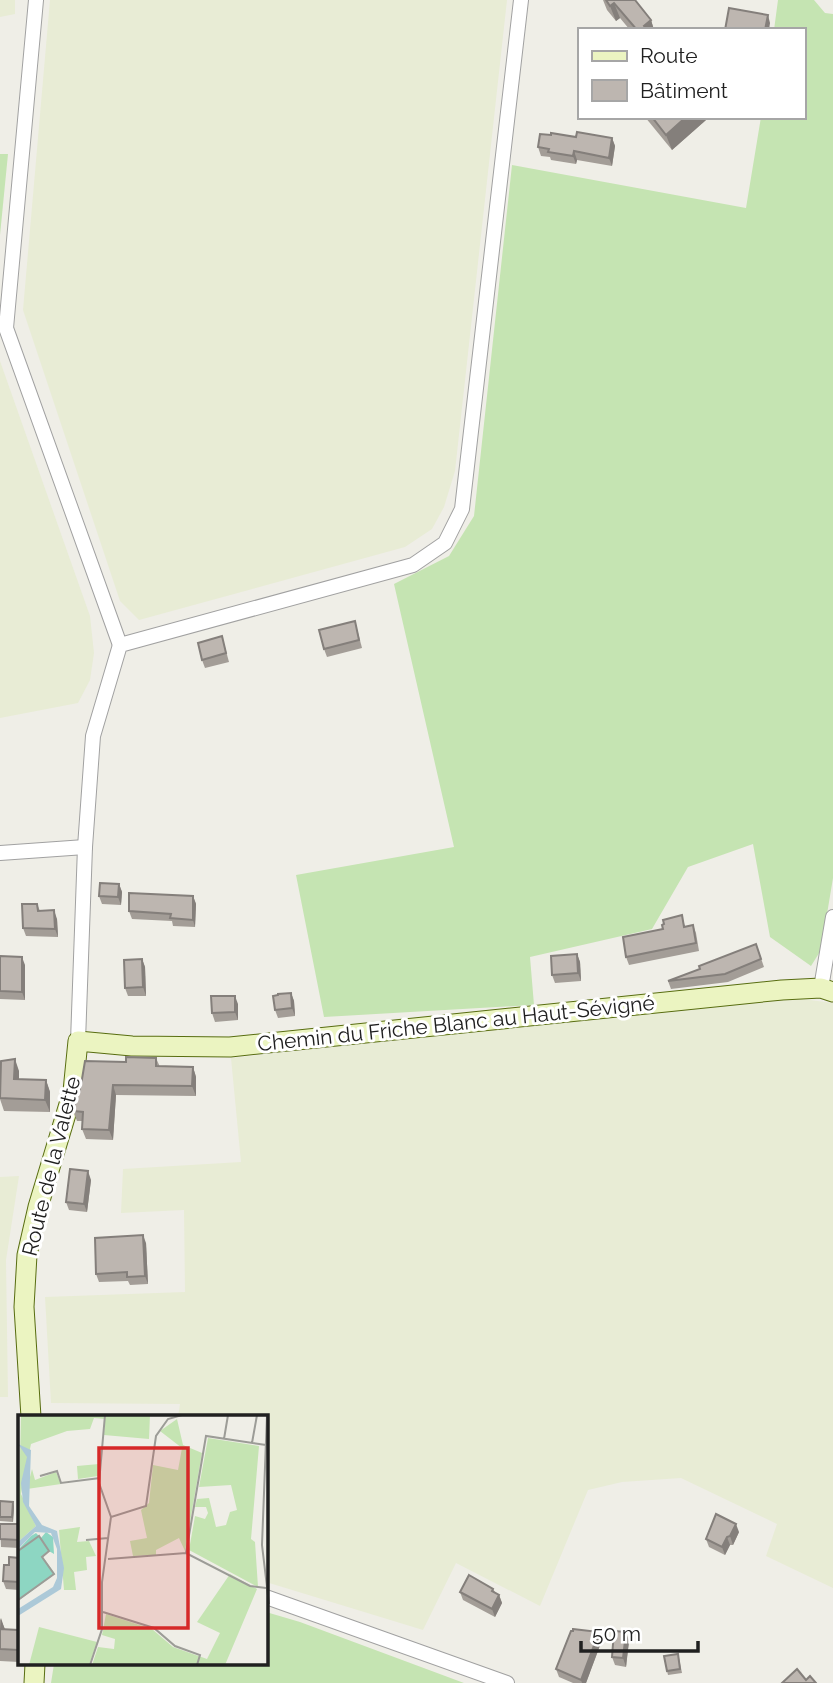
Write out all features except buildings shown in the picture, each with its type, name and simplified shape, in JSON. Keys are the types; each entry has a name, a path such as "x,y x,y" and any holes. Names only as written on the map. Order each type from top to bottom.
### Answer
{"street":[{"path":"36,0 5,283 6,328 120,645 93,736 85,847 78,1041"},
{"path":"120,645 413,565 445,543 462,509 520,0"},
{"path":"0,853 85,847"},
{"path":"827,990 833,917"},
{"name":"Chemin du Friche Blanc au Haut-Sévigné","path":"78,1041 132,1046 230,1047 749,993 827,990"},
{"name":"Route de la Valette","path":"31,1415 24,1307 27,1255 38,1207 73,1091 78,1041"},
{"path":"268,1598 507,1683"}],"green space":[{"path":"0,0 15,0 15,14 0,17"},
{"path":"50,0 507,0 455,471 444,507 432,529 405,547 139,620 120,601 23,310"},
{"path":"778,0 814,0 825,13 833,14 833,878 821,950 811,966 770,937 753,844 688,867 652,929 530,957 534,1005 324,1017 296,875 454,847 394,584 449,556 474,516 512,165 746,208 761,119 805,119 805,28 774,28"},
{"path":"0,154 8,154 0,235"},
{"path":"0,361 90,616 94,653 90,680 78,703 0,718"},
{"path":"794,998 833,1003 833,1588 766,1556 777,1524 681,1478 622,1482 588,1490 540,1606 456,1563 423,1630 268,1583 268,1415 178,1415 180,1404 51,1403 45,1297 185,1292 184,1210 121,1213 123,1169 241,1162 231,1058"},
{"path":"19,1176 6,1260 8,1397 0,1397 0,1177"},
{"path":"268,1613 464,1683 51,1683 54,1666 268,1666"}]}
